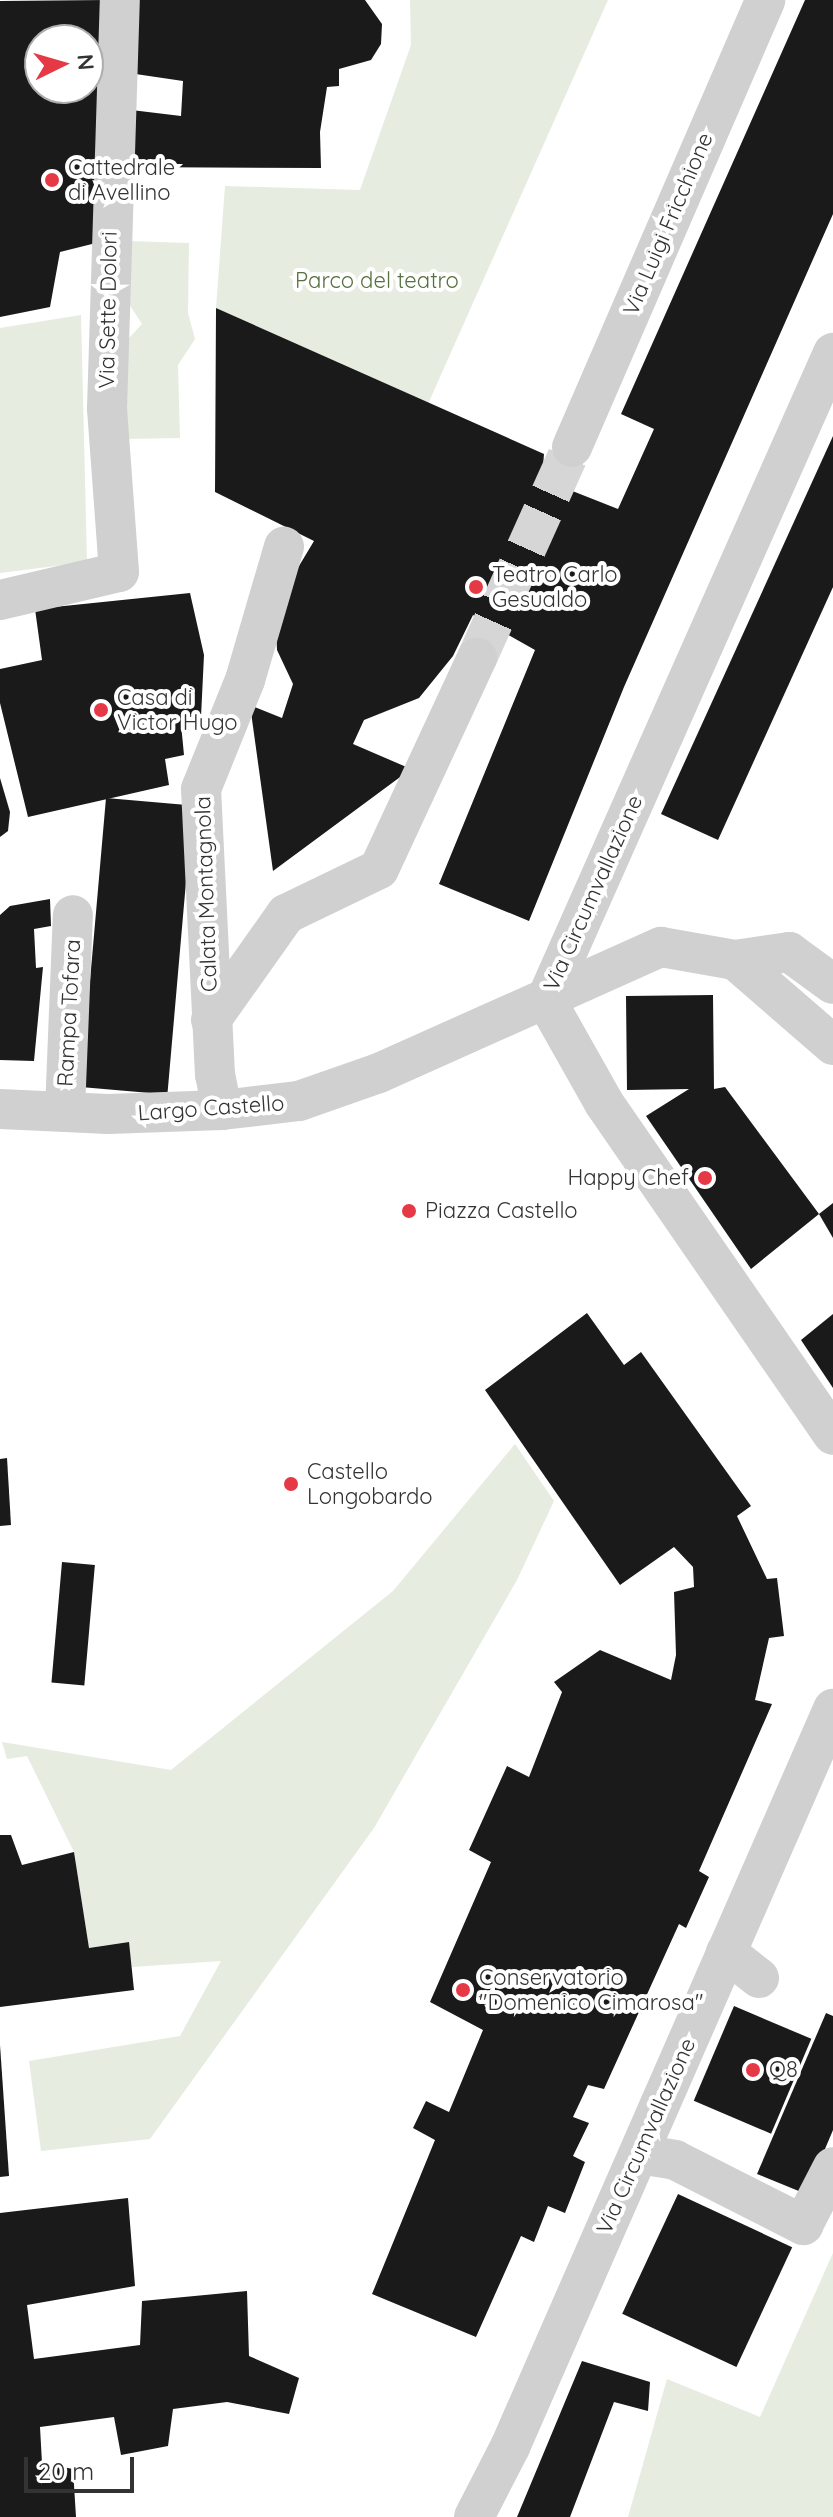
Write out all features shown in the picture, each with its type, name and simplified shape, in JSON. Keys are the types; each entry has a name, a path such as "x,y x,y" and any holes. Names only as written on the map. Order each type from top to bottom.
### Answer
{"street":[{"name":"Via Sette Dolori","path":"0,600 119,572 107,408 120,0"},
{"name":"Via Luigi Fricchione","path":"572,447 765,0"},
{"name":"Via Circumvallazione","path":"833,353 546,1000 604,1103 833,1435"},
{"name":"Calata Montagnola","path":"222,1110 211,1020 201,789 245,680 284,547"},
{"path":"211,1020 286,914 379,869 477,658"},
{"name":"Rampa Tofara","path":"65,1111 73,915"},
{"name":"Largo Castello","path":"0,1109 222,1110 299,1101 352,1083 661,947 735,960"},
{"path":"735,960 789,952 833,984"},
{"path":"735,960 833,1045"},
{"name":"Via Circumvallazione","path":"474,2517 510,2447 833,1709"},
{"path":"726,1952 759,1978"},
{"path":"639,2154 675,2160 803,2225 833,2167"}],"green space":[{"name":"Parco del teatro","path":"410,0 608,0 428,404 216,308 225,186 360,190 411,45"},
{"path":"129,241 189,243 188,313 195,339 178,365 180,438 123,439 128,339 142,324 127,301"},
{"path":"81,315 87,562 0,573 0,328"},
{"path":"515,1444 554,1501 517,1580 374,1828 150,2139 41,2151 29,2061 180,2036 221,1961 132,1967 128,1942 89,1948 74,1852 27,1756 7,1759 2,1742 171,1770 393,1591"},
{"path":"833,2253 833,2517 628,2517 667,2379 760,2417"}],"building":[{"name":"Cattedrale di Avellino","path":"106,0 104,241 60,252 50,307 0,317 0,1"},
{"path":"129,0 365,0 382,24 381,44 371,60 339,69 339,86 327,87 320,132 321,168 119,167 123,109 181,116 183,81 122,72"},
{"name":"Teatro Carlo Gesualdo","path":"805,0 833,0 833,214 624,687 529,921 439,884 535,650 473,615 453,656 419,698 364,720 353,744 411,769 273,871 250,705 282,718 293,684 277,650 275,606 314,541 215,492 216,308 544,454 542,479 618,509 654,429 621,414"},
{"path":"833,436 833,587 718,840 661,814"},
{"name":"Casa di Victor Hugo","path":"190,593 204,655 201,717 181,724 184,755 165,759 169,785 28,817 0,703 0,669 42,660 35,609"},
{"path":"0,778 10,812 8,831 0,837"},
{"path":"106,798 193,806 167,1094 81,1087"},
{"path":"50,899 51,926 34,929 36,968 43,967 34,1061 0,1060 0,915 10,906"},
{"path":"713,995 714,1089 725,1087 819,1214 751,1269 646,1116 689,1089 627,1090 626,996"},
{"path":"833,1203 833,1238 819,1214"},
{"name":"Conservatorio \"Domenico Cimarosa\"","path":"587,1313 624,1365 641,1352 751,1506 737,1516 767,1579 777,1578 784,1636 769,1638 755,1700 772,1704 699,1871 709,1877 686,1928 679,1924 604,2089 588,2085 573,2117 589,2123 573,2156 585,2162 565,2213 548,2206 534,2242 521,2236 476,2337 372,2294 435,2140 413,2128 426,2101 449,2112 483,2030 430,2002 491,1862 469,1850 507,1766 529,1777 562,1692 554,1682 600,1650 671,1680 676,1655 674,1592 694,1587 693,1567 674,1547 620,1585 485,1390"},
{"path":"833,1314 833,1388 801,1340"},
{"path":"7,1458 11,1525 0,1526 0,1459"},
{"path":"62,1562 95,1565 84,1685 51,1683"},
{"path":"0,1835 11,1835 22,1865 74,1852 89,1948 129,1942 134,1990 0,2007"},
{"name":"Q8","path":"734,2006 811,2039 771,2134 694,2101"},
{"path":"826,2013 833,2016 833,2130 806,2194 757,2174"},
{"path":"0,2045 9,2176 0,2177"},
{"path":"678,2194 792,2247 736,2367 622,2314"},
{"path":"128,2198 135,2286 27,2305 34,2359 140,2345 142,2301 247,2291 249,2356 299,2378 289,2414 227,2402 173,2409 168,2446 121,2455 114,2417 40,2427 42,2463 73,2469 76,2517 0,2517 0,2213"},
{"path":"582,2361 650,2382 648,2411 614,2402 570,2517 517,2517"}],"tunnel":[{"path":"477,658 572,447"}],"place":[{"name":"Cattedrale di Avellino","path":"52,180"},
{"name":"Teatro Carlo Gesualdo","path":"476,587"},
{"name":"Casa di Victor Hugo","path":"101,710"},
{"name":"Happy Chef","path":"705,1178"},
{"name":"Piazza Castello","path":"409,1211"},
{"name":"Castello Longobardo","path":"291,1484"},
{"name":"Conservatorio \"Domenico Cimarosa\"","path":"463,1990"},
{"name":"Q8","path":"753,2070"}]}
